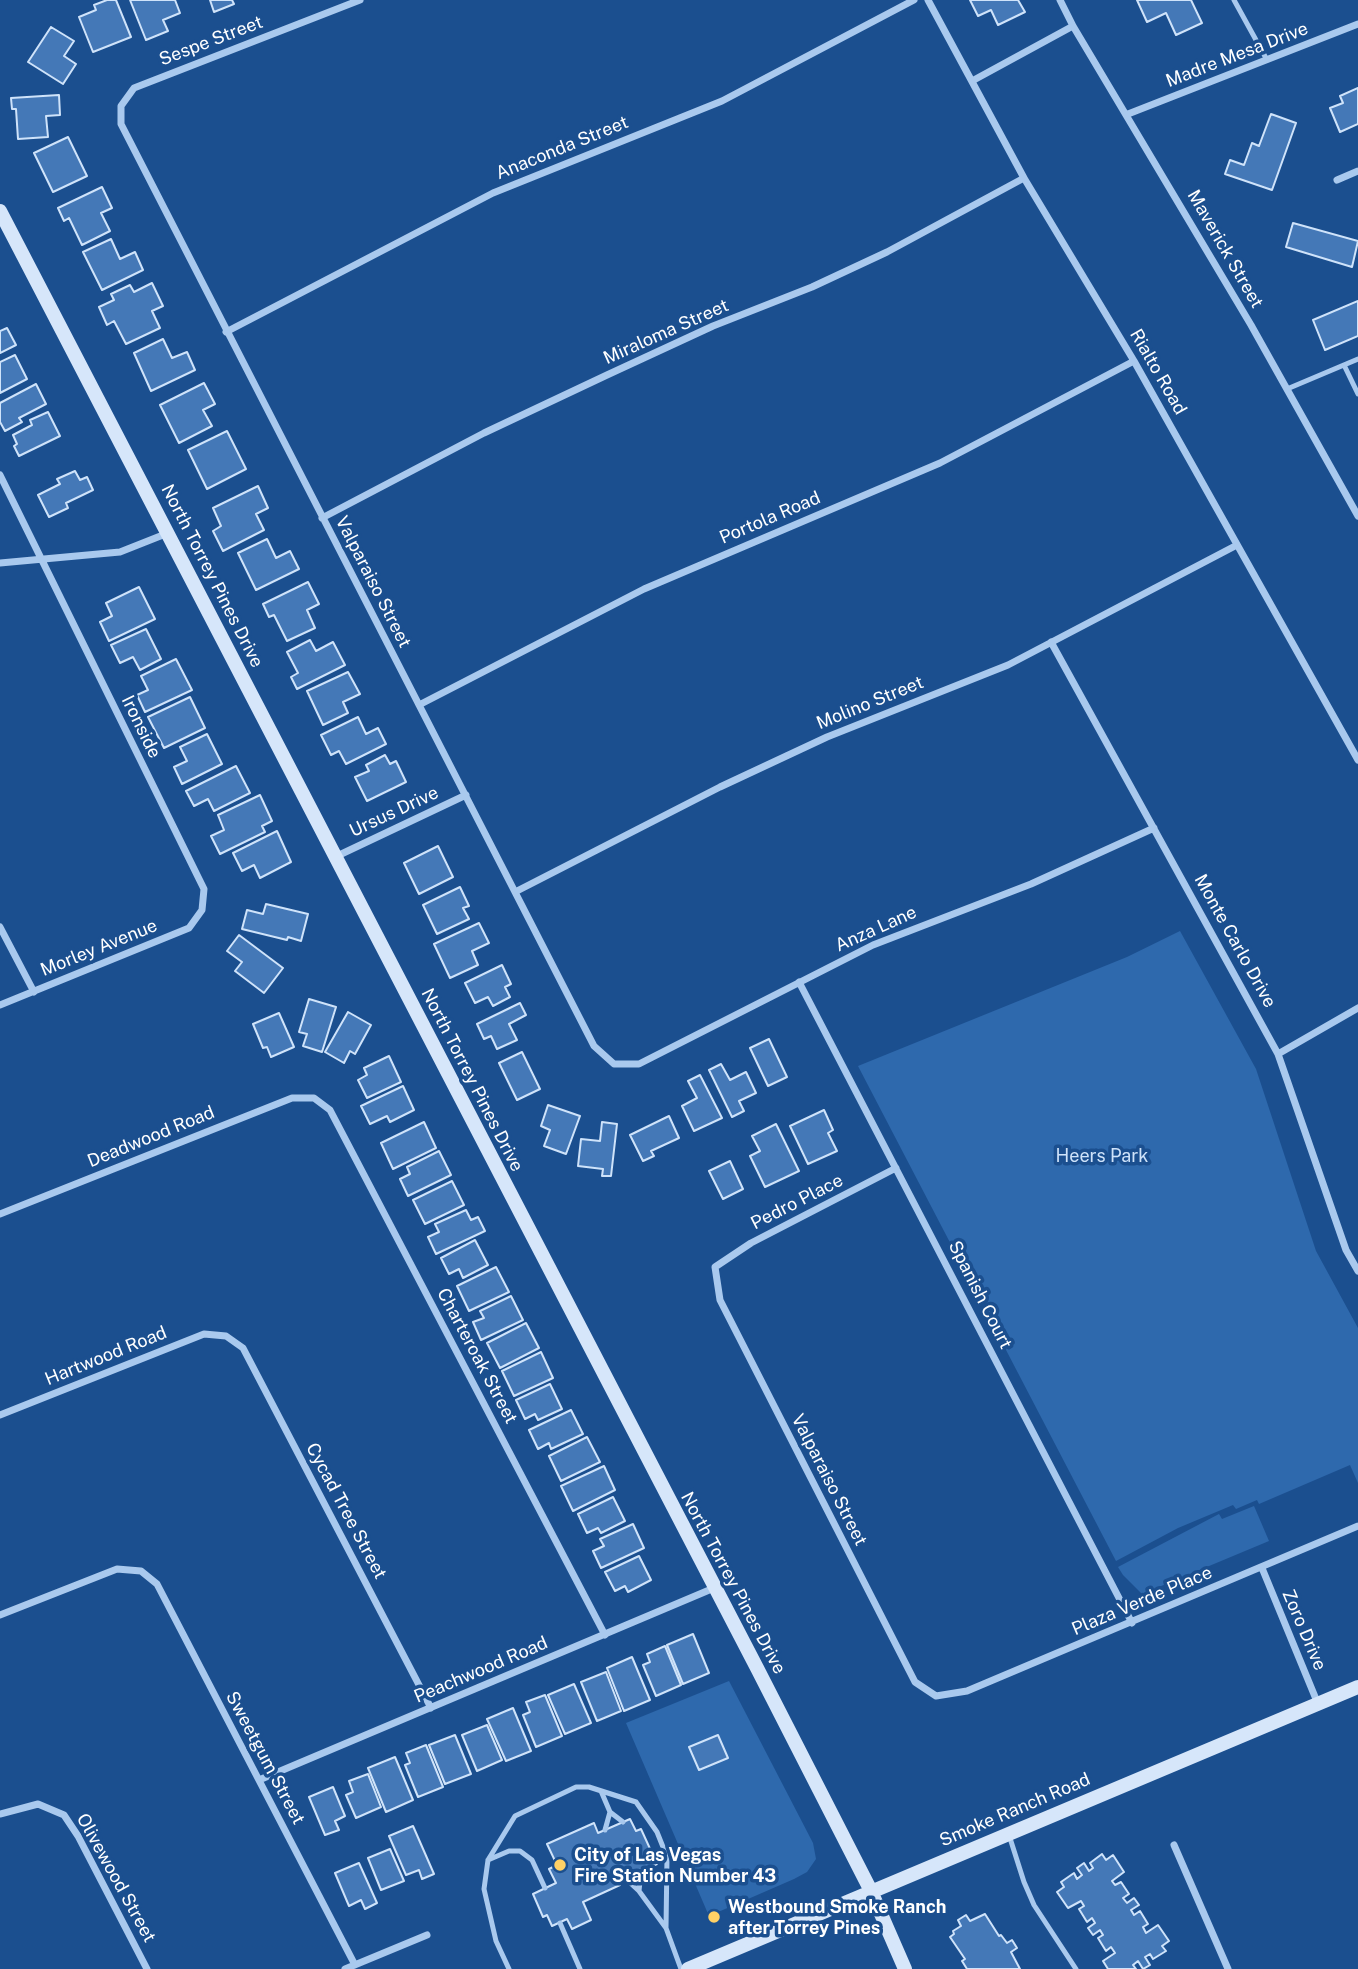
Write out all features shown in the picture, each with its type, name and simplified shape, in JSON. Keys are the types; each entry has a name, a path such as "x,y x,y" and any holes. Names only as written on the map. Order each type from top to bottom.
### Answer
{"main road":[{"name":"North Torrey Pines Drive","path":"0,211 871,1892 905,1969"},
{"name":"Smoke Ranch Road","path":"688,1969 1358,1687"}],"street":[{"name":"Sespe Street","path":"121,106 134,88 360,0"},
{"name":"Anaconda Street","path":"226,332 493,193 722,102 914,0"},
{"name":"Rialto Road","path":"928,0 1024,178 1134,360 1358,760"},
{"name":"Maverick Street","path":"1060,0 1358,516"},
{"name":"Madre Mesa Drive","path":"1128,114 1358,24"},
{"path":"972,81 1073,26"},
{"name":"Valparaiso Street","path":"121,106 121,124 226,332 594,1045 614,1064"},
{"path":"1337,180 1358,171"},
{"name":"Miraloma Street","path":"322,518 508,421 713,326 812,287 887,252 1024,178"},
{"name":"Portola Road","path":"419,705 644,589 940,463 1134,360"},
{"name":"Ironside","path":"0,475 204,889 202,910"},
{"path":"0,563 120,552 168,533"},
{"name":"Molino Street","path":"515,892 827,737 1008,665 1237,545"},
{"name":"Monte Carlo Drive","path":"1051,642 1278,1054 1346,1250 1358,1271"},
{"name":"Ursus Drive","path":"335,858 466,795"},
{"name":"Anza Lane","path":"614,1064 639,1064 873,945 1031,884 1154,828"},
{"name":"Morley Avenue","path":"0,1005 189,928 202,910"},
{"path":"0,927 34,992"},
{"name":"Spanish Court","path":"799,982 1132,1623"},
{"path":"1278,1054 1358,1008"},
{"name":"Deadwood Road","path":"0,1214 292,1098 314,1097"},
{"name":"Charteroak Street","path":"314,1097 330,1110 605,1634"},
{"name":"Pedro Place","path":"715,1267 751,1243 896,1168"},
{"name":"Valparaiso Street","path":"715,1267 720,1300 915,1682 936,1696"},
{"name":"Hartwood Road","path":"0,1415 204,1334 226,1336"},
{"name":"Cycad Tree Street","path":"226,1336 243,1348 431,1708"},
{"name":"Plaza Verde Place","path":"936,1696 967,1691 1358,1526"},
{"name":"Zoro Drive","path":"1262,1568 1318,1704"},
{"name":"Sweetgum Street","path":"0,1615 117,1569 141,1572 157,1584 355,1965"},
{"name":"Peachwood Road","path":"259,1780 714,1588"},
{"name":"Olivewood Street","path":"0,1814 38,1804 64,1815 78,1836 147,1969"},
{"path":"1174,1845 1228,1969"},
{"path":"345,1969 427,1935"}],"lane":[{"path":"1234,0 1267,60"},
{"path":"1287,389 1358,359"},
{"path":"1343,365 1358,394"},
{"path":"509,1969 496,1941 484,1889 488,1860 515,1816 576,1787 589,1787 636,1802 657,1832 667,1857 666,1928"},
{"path":"600,1791 610,1812 623,1822"},
{"path":"605,1830 610,1812"},
{"path":"1009,1834 1034,1905 1076,1969"},
{"path":"488,1860 509,1851 520,1851 532,1860 545,1888"},
{"path":"639,1891 641,1871"},
{"path":"625,1878 639,1891 666,1928 681,1969"},
{"path":"560,1923 580,1969"}],"green space":[{"name":"Heers Park","path":"1180,931 1256,1069 1316,1251 1358,1328 1358,1483 1350,1465 1259,1504 1257,1500 1236,1509 1233,1505 1178,1528 1116,1561 858,1066 1127,957"},
{"path":"1254,1506 1269,1541 1142,1594 1118,1567 1219,1514 1222,1519"},
{"path":"729,1681 813,1843 816,1859 807,1872 794,1879 709,1916 626,1723"}],"building":[{"path":"116,0 131,37 93,52 79,17 96,10 94,5"},
{"path":"130,0 175,0 180,13 163,20 168,31 146,40"},
{"path":"210,0 232,0 234,4 214,12"},
{"path":"970,0 1018,0 1025,12 998,25 991,10 978,16"},
{"path":"1137,0 1191,0 1202,23 1176,35 1166,13 1147,22"},
{"path":"51,27 74,41 64,56 76,64 63,84 28,62"},
{"path":"1358,88 1358,124 1340,132 1330,108 1343,103 1340,96"},
{"path":"59,95 60,115 46,116 48,137 18,139 16,109 12,109 11,98"},
{"path":"1271,114 1296,123 1272,190 1225,174 1230,160 1244,165 1252,143 1259,146"},
{"path":"68,137 87,176 53,192 34,153"},
{"path":"102,187 112,208 101,213 110,231 82,245 69,218 64,221 58,208"},
{"path":"1293,223 1358,241 1352,267 1286,247"},
{"path":"111,239 120,259 135,252 143,270 102,290 83,252"},
{"path":"152,283 163,306 152,311 160,328 126,344 114,321 107,325 99,307 114,300 111,294 130,285 134,292"},
{"path":"1358,301 1358,336 1325,350 1313,320"},
{"path":"7,328 16,345 0,353 0,331"},
{"path":"163,339 172,358 187,352 195,370 151,391 134,353"},
{"path":"15,355 27,379 0,393 0,362"},
{"path":"204,383 215,404 203,410 212,426 179,443 160,405"},
{"path":"36,384 46,404 19,418 22,422 5,431 0,422 0,403"},
{"path":"48,412 60,436 19,456 13,435 32,425 30,420"},
{"path":"227,431 246,469 207,489 188,450"},
{"path":"75,471 80,480 87,477 93,490 66,503 68,508 49,517 38,495 60,484 57,479"},
{"path":"258,486 268,508 256,514 264,530 223,551 213,531 221,526 213,508"},
{"path":"267,539 276,558 290,551 299,569 256,590 238,553"},
{"path":"308,582 319,604 307,610 315,628 287,641 274,615 269,617 263,604"},
{"path":"139,587 155,619 109,641 100,622 112,616 106,603"},
{"path":"146,629 161,659 140,670 133,657 120,663 111,645"},
{"path":"310,640 316,651 333,642 345,665 297,689 291,677 298,673 287,652"},
{"path":"176,659 192,690 145,712 137,695 148,690 141,676"},
{"path":"348,672 360,694 343,702 348,713 323,725 307,691"},
{"path":"190,697 205,728 164,748 148,717"},
{"path":"358,717 366,734 378,728 386,744 346,764 339,751 331,755 321,735"},
{"path":"207,734 222,764 182,784 174,767 187,761 180,747"},
{"path":"385,755 390,764 396,761 406,782 367,801 355,777 369,771 366,765"},
{"path":"236,766 250,793 214,811 208,799 194,806 186,791"},
{"path":"260,795 272,821 262,826 265,832 220,854 211,836 224,830 218,815"},
{"path":"277,831 291,862 260,878 254,865 242,871 233,853"},
{"path":"438,846 453,877 419,894 404,863"},
{"path":"460,887 469,906 463,908 469,919 437,934 423,905"},
{"path":"266,904 308,914 301,941 242,929 247,910 263,914"},
{"path":"479,923 489,943 472,951 478,965 450,978 434,944"},
{"path":"239,935 283,968 264,993 235,971 242,962 227,951"},
{"path":"502,965 511,984 505,987 510,997 493,1006 488,997 475,1003 465,983"},
{"path":"309,999 336,1007 322,1052 303,1046 307,1034 299,1032"},
{"path":"520,1003 526,1015 509,1024 517,1040 497,1049 491,1036 484,1039 477,1024"},
{"path":"348,1012 371,1025 355,1054 350,1051 344,1063 325,1052"},
{"path":"279,1013 294,1047 271,1057 267,1047 263,1048 253,1024"},
{"path":"769,1039 787,1077 768,1086 750,1048"},
{"path":"522,1052 540,1089 517,1100 499,1063"},
{"path":"389,1056 401,1082 367,1098 358,1080 367,1075 364,1068"},
{"path":"721,1064 730,1080 746,1072 756,1093 739,1101 744,1111 732,1117 709,1070"},
{"path":"700,1075 722,1118 694,1131 682,1106 697,1098 688,1081"},
{"path":"403,1086 414,1110 390,1122 387,1116 370,1124 361,1106"},
{"path":"548,1105 580,1116 566,1154 544,1146 550,1130 541,1126"},
{"path":"824,1110 833,1130 828,1133 837,1151 808,1164 790,1126"},
{"path":"669,1116 679,1138 651,1151 654,1156 643,1161 630,1135"},
{"path":"424,1122 436,1148 393,1169 381,1143"},
{"path":"602,1122 617,1124 611,1176 602,1176 603,1169 578,1166 581,1139 600,1141"},
{"path":"776,1124 799,1171 765,1187 750,1156 760,1151 752,1136"},
{"path":"439,1151 451,1175 408,1196 400,1179 410,1174 407,1167"},
{"path":"730,1161 743,1189 723,1199 709,1171"},
{"path":"452,1181 464,1205 425,1224 413,1200"},
{"path":"466,1210 471,1220 478,1217 485,1231 436,1254 428,1237 439,1232 435,1224"},
{"path":"475,1240 488,1265 463,1278 459,1269 449,1274 441,1258"},
{"path":"496,1267 509,1292 469,1311 457,1286"},
{"path":"511,1296 523,1320 481,1340 473,1322 484,1318 480,1311"},
{"path":"526,1323 539,1348 500,1368 487,1343"},
{"path":"541,1352 553,1378 514,1396 502,1371"},
{"path":"550,1384 562,1409 538,1420 535,1414 525,1419 516,1400"},
{"path":"571,1410 583,1434 551,1449 549,1443 538,1449 529,1430"},
{"path":"587,1437 600,1462 561,1481 549,1456"},
{"path":"604,1466 615,1490 573,1511 561,1486"},
{"path":"613,1497 625,1521 601,1533 598,1528 587,1533 578,1514"},
{"path":"633,1524 644,1548 601,1568 593,1551 604,1546 600,1539"},
{"path":"639,1556 651,1580 628,1592 625,1586 615,1591 605,1572"},
{"path":"693,1634 709,1673 683,1684 667,1645"},
{"path":"665,1646 681,1685 656,1696 643,1665 650,1662 647,1654"},
{"path":"632,1657 650,1700 624,1711 607,1668"},
{"path":"606,1672 621,1711 597,1721 581,1682"},
{"path":"574,1684 591,1723 565,1734 548,1695"},
{"path":"545,1695 562,1736 536,1747 523,1715 530,1712 526,1702"},
{"path":"513,1708 531,1751 506,1761 487,1719"},
{"path":"487,1725 502,1760 477,1771 462,1735"},
{"path":"455,1735 471,1774 445,1784 429,1745"},
{"path":"718,1735 728,1758 699,1770 689,1747"},
{"path":"426,1745 443,1787 418,1797 405,1765 410,1763 406,1753"},
{"path":"395,1757 413,1800 386,1812 368,1768"},
{"path":"368,1774 381,1807 356,1818 346,1795 353,1792 349,1781"},
{"path":"333,1787 345,1816 335,1821 339,1830 325,1835 309,1797"},
{"path":"630,1819 636,1831 641,1829 657,1864 619,1881 620,1885 583,1902 591,1920 572,1929 567,1919 552,1926 547,1915 543,1917 533,1894 556,1883 549,1869 557,1865 547,1844 594,1823 598,1833"},
{"path":"413,1826 434,1874 422,1879 419,1870 406,1875 389,1836"},
{"path":"390,1849 404,1881 381,1890 368,1858"},
{"path":"1102,1854 1106,1860 1113,1855 1124,1872 1112,1881 1115,1885 1121,1882 1129,1894 1123,1898 1127,1903 1134,1898 1139,1905 1131,1910 1134,1915 1140,1911 1148,1924 1143,1927 1146,1933 1158,1925 1169,1941 1162,1946 1166,1951 1153,1959 1150,1954 1145,1957 1150,1965 1143,1969 1138,1961 1133,1965 1136,1969 1108,1969 1103,1961 1115,1953 1111,1947 1106,1951 1098,1938 1103,1935 1100,1930 1093,1935 1088,1928 1095,1923 1092,1918 1087,1922 1079,1909 1084,1906 1081,1901 1068,1908 1057,1892 1064,1887 1061,1882 1074,1873 1077,1879 1082,1875 1077,1868 1084,1863 1089,1871 1093,1868 1090,1863"},
{"path":"359,1863 377,1903 365,1909 361,1900 349,1906 335,1873"},
{"path":"985,1914 999,1936 1007,1943 1012,1940 1017,1948 1011,1952 1020,1969 967,1969 962,1961 965,1959 950,1937 954,1934 953,1931 961,1926 958,1920 966,1915 970,1921"}],"place":[{"name":"City of Las Vegas Fire Station Number 43","path":"560,1865"},
{"name":"Westbound Smoke Ranch after Torrey Pines","path":"714,1917"}]}
